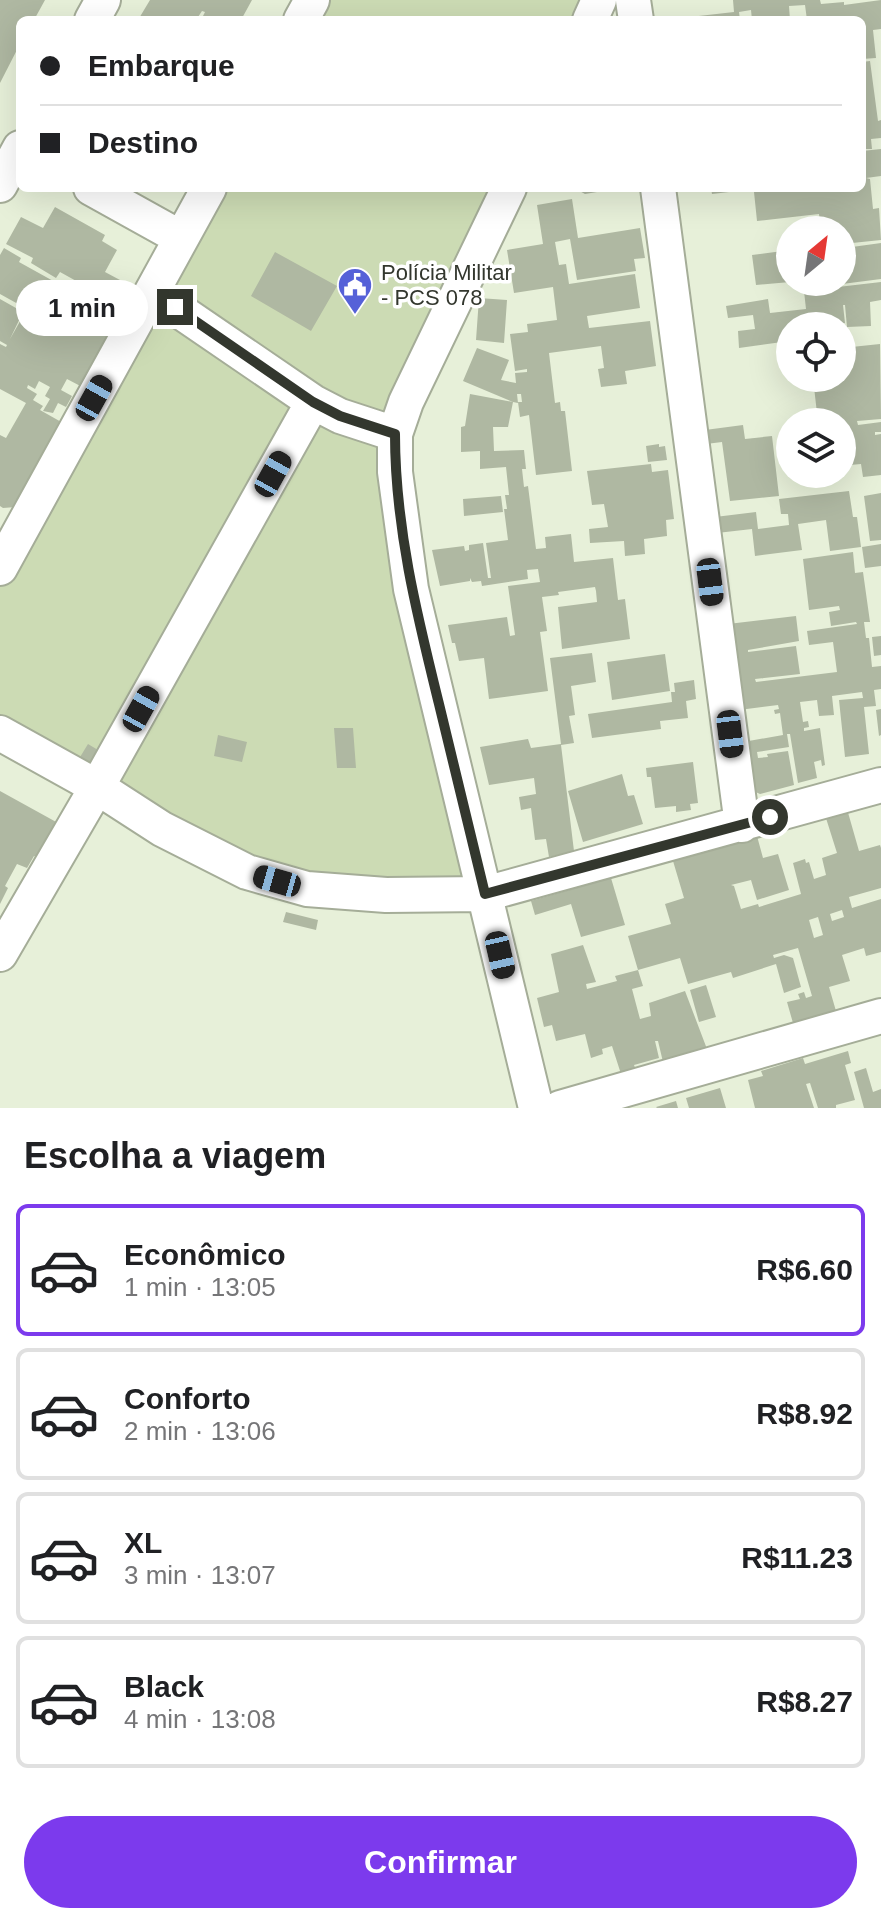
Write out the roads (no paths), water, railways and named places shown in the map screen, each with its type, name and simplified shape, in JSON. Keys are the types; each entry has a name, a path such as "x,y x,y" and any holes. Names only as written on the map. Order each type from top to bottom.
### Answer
{"street":[{"path":"0,185 16,155"},
{"path":"98,192 181,238"},
{"path":"0,568 10,526 152,292 207,192"},
{"path":"507,192 406,402 395,434 395,472 411,589 536,1108"},
{"path":"659,192 742,825"},
{"path":"152,292 313,402 340,416 395,434"},
{"path":"1,949 97,787 313,402"},
{"path":"0,733 97,787 162,829 247,872 307,889 386,895 485,894 881,785"},
{"path":"560,1108 881,1016"}],"place":[{"name":"Polícia Militar - PCS 078","path":"355,316"}]}
